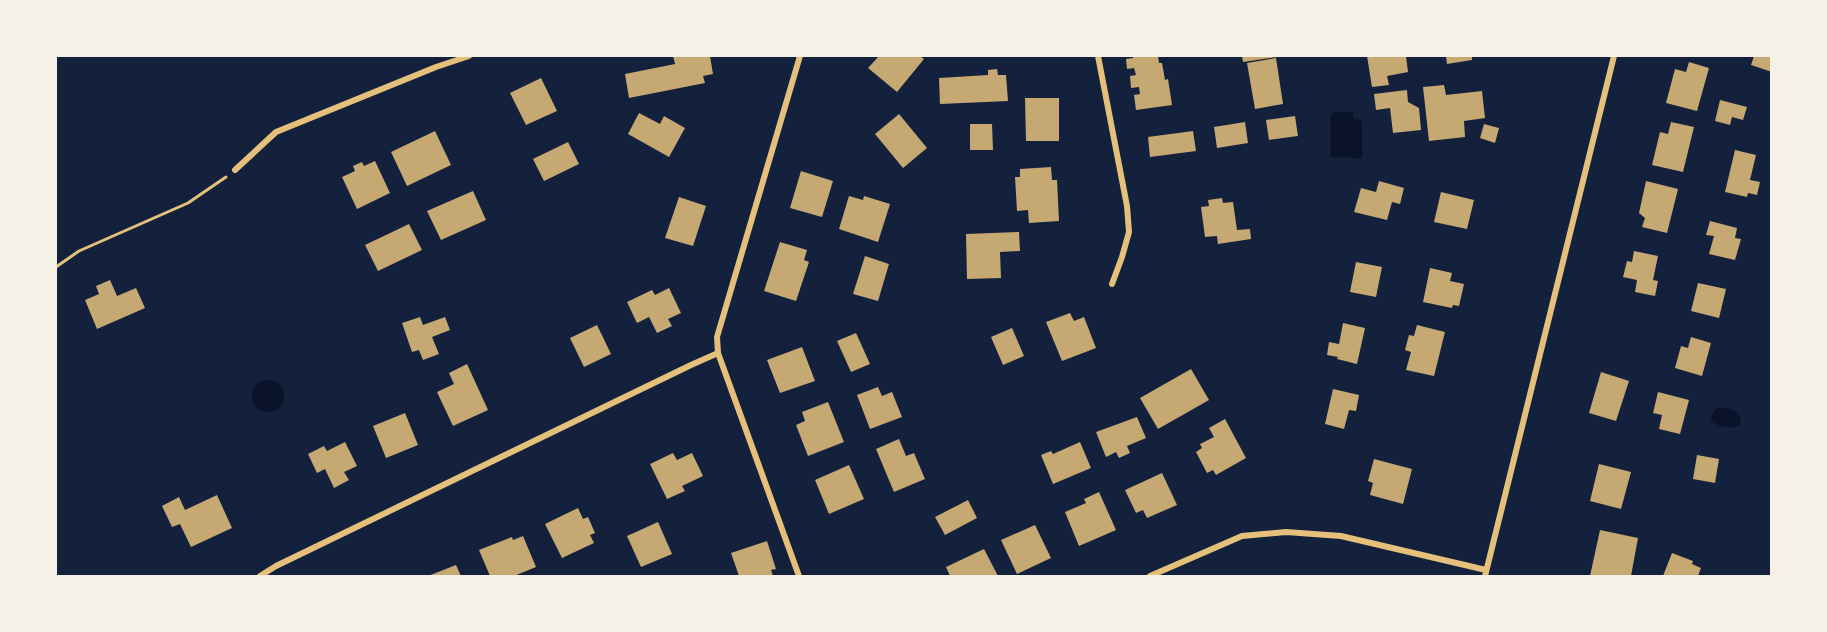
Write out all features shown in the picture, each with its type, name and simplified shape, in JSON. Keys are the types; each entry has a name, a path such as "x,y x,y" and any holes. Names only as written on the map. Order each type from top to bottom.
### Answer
{"street":[{"path":"235,170 276,132 436,67 469,56"},
{"path":"800,56 717,337 718,353 800,576"},
{"path":"1098,56 1127,206 1129,232 1112,284"},
{"path":"1150,576 1242,536 1286,532 1341,536 1486,573 1614,56"},
{"path":"260,576 276,566 690,364 718,353"}],"path":[{"path":"56,267 79,252 188,203 235,170"}],"water":[{"path":"1333,112 1353,112 1354,118 1362,121 1362,158 1330,157"},
{"path":"268,380 279,385 284,396 279,407 268,412 257,407 252,396 257,385"},
{"path":"1719,407 1735,411 1741,418 1739,426 1725,427 1711,421 1713,412"}],"building":[{"path":"673,56 710,56 713,74 703,76 705,83 629,98 625,74 675,64"},
{"path":"879,56 920,56 924,59 897,92 868,68"},
{"path":"1133,56 1158,56 1159,63 1162,63 1165,80 1168,79 1172,105 1136,110 1134,95 1140,94 1139,87 1131,88 1130,76 1136,75 1134,68 1127,69 1126,59 1133,58"},
{"path":"1242,56 1277,56 1277,57 1243,62"},
{"path":"1367,56 1406,56 1408,72 1387,76 1389,85 1372,87"},
{"path":"1446,56 1472,56 1472,60 1447,64"},
{"path":"1754,56 1772,56 1772,72 1751,65"},
{"path":"1276,58 1283,104 1255,109 1247,63"},
{"path":"1689,62 1709,68 1697,111 1666,103 1675,69 1686,72"},
{"path":"997,69 998,75 1006,75 1008,101 940,104 939,78 988,75 988,70"},
{"path":"541,78 557,111 526,125 510,93"},
{"path":"1444,85 1446,95 1482,91 1485,118 1464,121 1465,137 1429,141 1423,87"},
{"path":"1407,90 1408,102 1419,108 1421,130 1393,133 1390,108 1376,110 1374,94"},
{"path":"1025,98 1059,98 1059,141 1026,141"},
{"path":"1720,100 1747,107 1743,120 1732,117 1730,125 1715,121"},
{"path":"639,113 660,124 664,116 685,128 669,157 628,134"},
{"path":"899,114 927,148 903,168 875,134"},
{"path":"1295,116 1298,136 1269,140 1266,120"},
{"path":"1245,122 1248,143 1217,148 1214,127"},
{"path":"1671,122 1694,127 1683,172 1652,165 1660,132 1668,134"},
{"path":"970,124 992,124 993,150 970,150"},
{"path":"1484,124 1499,128 1495,143 1480,138"},
{"path":"435,131 451,165 407,186 391,152"},
{"path":"1193,131 1196,151 1150,157 1148,137"},
{"path":"568,142 579,164 544,181 533,159"},
{"path":"1735,150 1756,155 1750,180 1760,182 1757,195 1748,193 1747,197 1725,192"},
{"path":"375,161 390,193 357,209 342,177 355,171 353,166 362,162 364,166"},
{"path":"1051,167 1052,180 1057,180 1059,221 1029,223 1028,210 1017,211 1015,177 1020,177 1020,169"},
{"path":"801,171 833,181 822,217 790,208"},
{"path":"1379,181 1404,188 1400,204 1392,202 1387,220 1354,212 1361,188 1376,192"},
{"path":"1646,181 1678,189 1667,233 1642,227 1645,218 1639,213"},
{"path":"473,191 486,220 441,240 427,211"},
{"path":"1441,192 1474,200 1467,229 1434,222"},
{"path":"849,196 863,200 864,196 890,204 878,242 839,229"},
{"path":"679,197 706,206 693,246 665,238"},
{"path":"1222,198 1223,203 1233,202 1237,230 1250,229 1251,239 1218,244 1217,236 1205,237 1201,207 1209,206 1208,200"},
{"path":"1710,221 1737,228 1735,238 1741,239 1735,260 1709,254 1714,236 1706,235"},
{"path":"409,224 422,250 378,271 365,245"},
{"path":"1019,232 1020,251 1000,252 1001,278 967,279 966,234"},
{"path":"780,242 807,250 804,260 809,262 796,301 764,291"},
{"path":"1634,251 1658,256 1653,280 1658,281 1655,296 1635,292 1637,280 1623,277 1627,261 1632,262"},
{"path":"865,256 889,264 878,301 853,294"},
{"path":"1356,262 1382,267 1376,297 1350,292"},
{"path":"1430,268 1452,273 1450,281 1464,284 1459,306 1453,305 1452,308 1423,302"},
{"path":"110,280 117,296 136,288 145,308 97,329 85,300 99,294 96,286"},
{"path":"1698,283 1726,289 1719,318 1691,311"},
{"path":"669,288 681,313 668,319 672,326 657,333 649,317 637,323 627,302 652,290 655,295"},
{"path":"1070,313 1074,321 1084,317 1096,348 1062,361 1046,322"},
{"path":"420,317 423,325 445,317 450,330 432,337 439,354 423,360 419,350 412,352 402,323"},
{"path":"1343,323 1365,328 1357,364 1327,355 1329,342 1339,344"},
{"path":"597,325 611,354 584,367 570,338"},
{"path":"1417,325 1445,332 1434,376 1406,370 1411,352 1405,350 1409,335 1414,336"},
{"path":"1012,328 1024,356 1003,365 991,337"},
{"path":"856,333 870,364 851,372 837,341"},
{"path":"1691,337 1711,343 1702,376 1675,368 1681,346 1688,348"},
{"path":"802,347 815,381 780,393 767,360"},
{"path":"467,364 488,410 453,426 437,392 454,384 449,373"},
{"path":"1191,369 1209,400 1158,429 1140,398"},
{"path":"1601,372 1629,381 1616,421 1589,413"},
{"path":"878,387 882,396 892,392 902,417 870,429 857,395"},
{"path":"1333,389 1359,395 1356,411 1349,410 1344,429 1325,424"},
{"path":"1658,392 1689,400 1680,434 1659,429 1662,415 1653,413"},
{"path":"828,402 844,442 808,456 796,425 805,421 802,412"},
{"path":"405,413 418,445 386,458 373,426"},
{"path":"1137,417 1146,438 1127,446 1130,453 1119,458 1116,452 1106,457 1096,432"},
{"path":"1225,419 1246,458 1216,475 1213,470 1207,473 1196,452 1202,448 1200,444 1214,437 1209,428"},
{"path":"899,439 906,456 914,453 925,479 894,492 876,449"},
{"path":"345,442 357,466 344,472 349,480 334,488 325,469 317,473 308,454 324,446 327,451"},
{"path":"1080,442 1091,468 1053,484 1041,455 1051,451 1053,454"},
{"path":"673,453 677,460 692,453 703,476 682,486 685,491 667,499 650,464"},
{"path":"1697,455 1719,459 1715,483 1693,479"},
{"path":"1374,459 1412,469 1403,504 1370,495 1373,483 1368,481"},
{"path":"1599,464 1631,472 1621,509 1590,501"},
{"path":"849,465 864,499 829,514 815,480"},
{"path":"1162,473 1177,505 1147,518 1143,510 1136,513 1125,490"},
{"path":"1099,492 1116,530 1079,546 1065,512 1086,503 1084,499"},
{"path":"217,495 232,528 191,547 180,524 172,527 162,506 179,497 185,510"},
{"path":"968,500 977,518 945,535 935,517"},
{"path":"578,508 583,519 588,517 595,533 590,535 594,543 562,558 545,524"},
{"path":"658,522 672,554 641,567 627,536"},
{"path":"1035,525 1051,558 1017,574 1001,540"},
{"path":"1600,530 1638,538 1631,576 1590,576"},
{"path":"523,536 536,567 514,576 490,576 479,550 512,537 513,540"},
{"path":"767,541 776,569 771,570 773,576 739,576 731,553"},
{"path":"984,549 998,576 950,576 946,567"},
{"path":"1672,553 1693,561 1692,564 1701,568 1698,576 1663,576"},
{"path":"456,565 461,576 428,576"}]}
